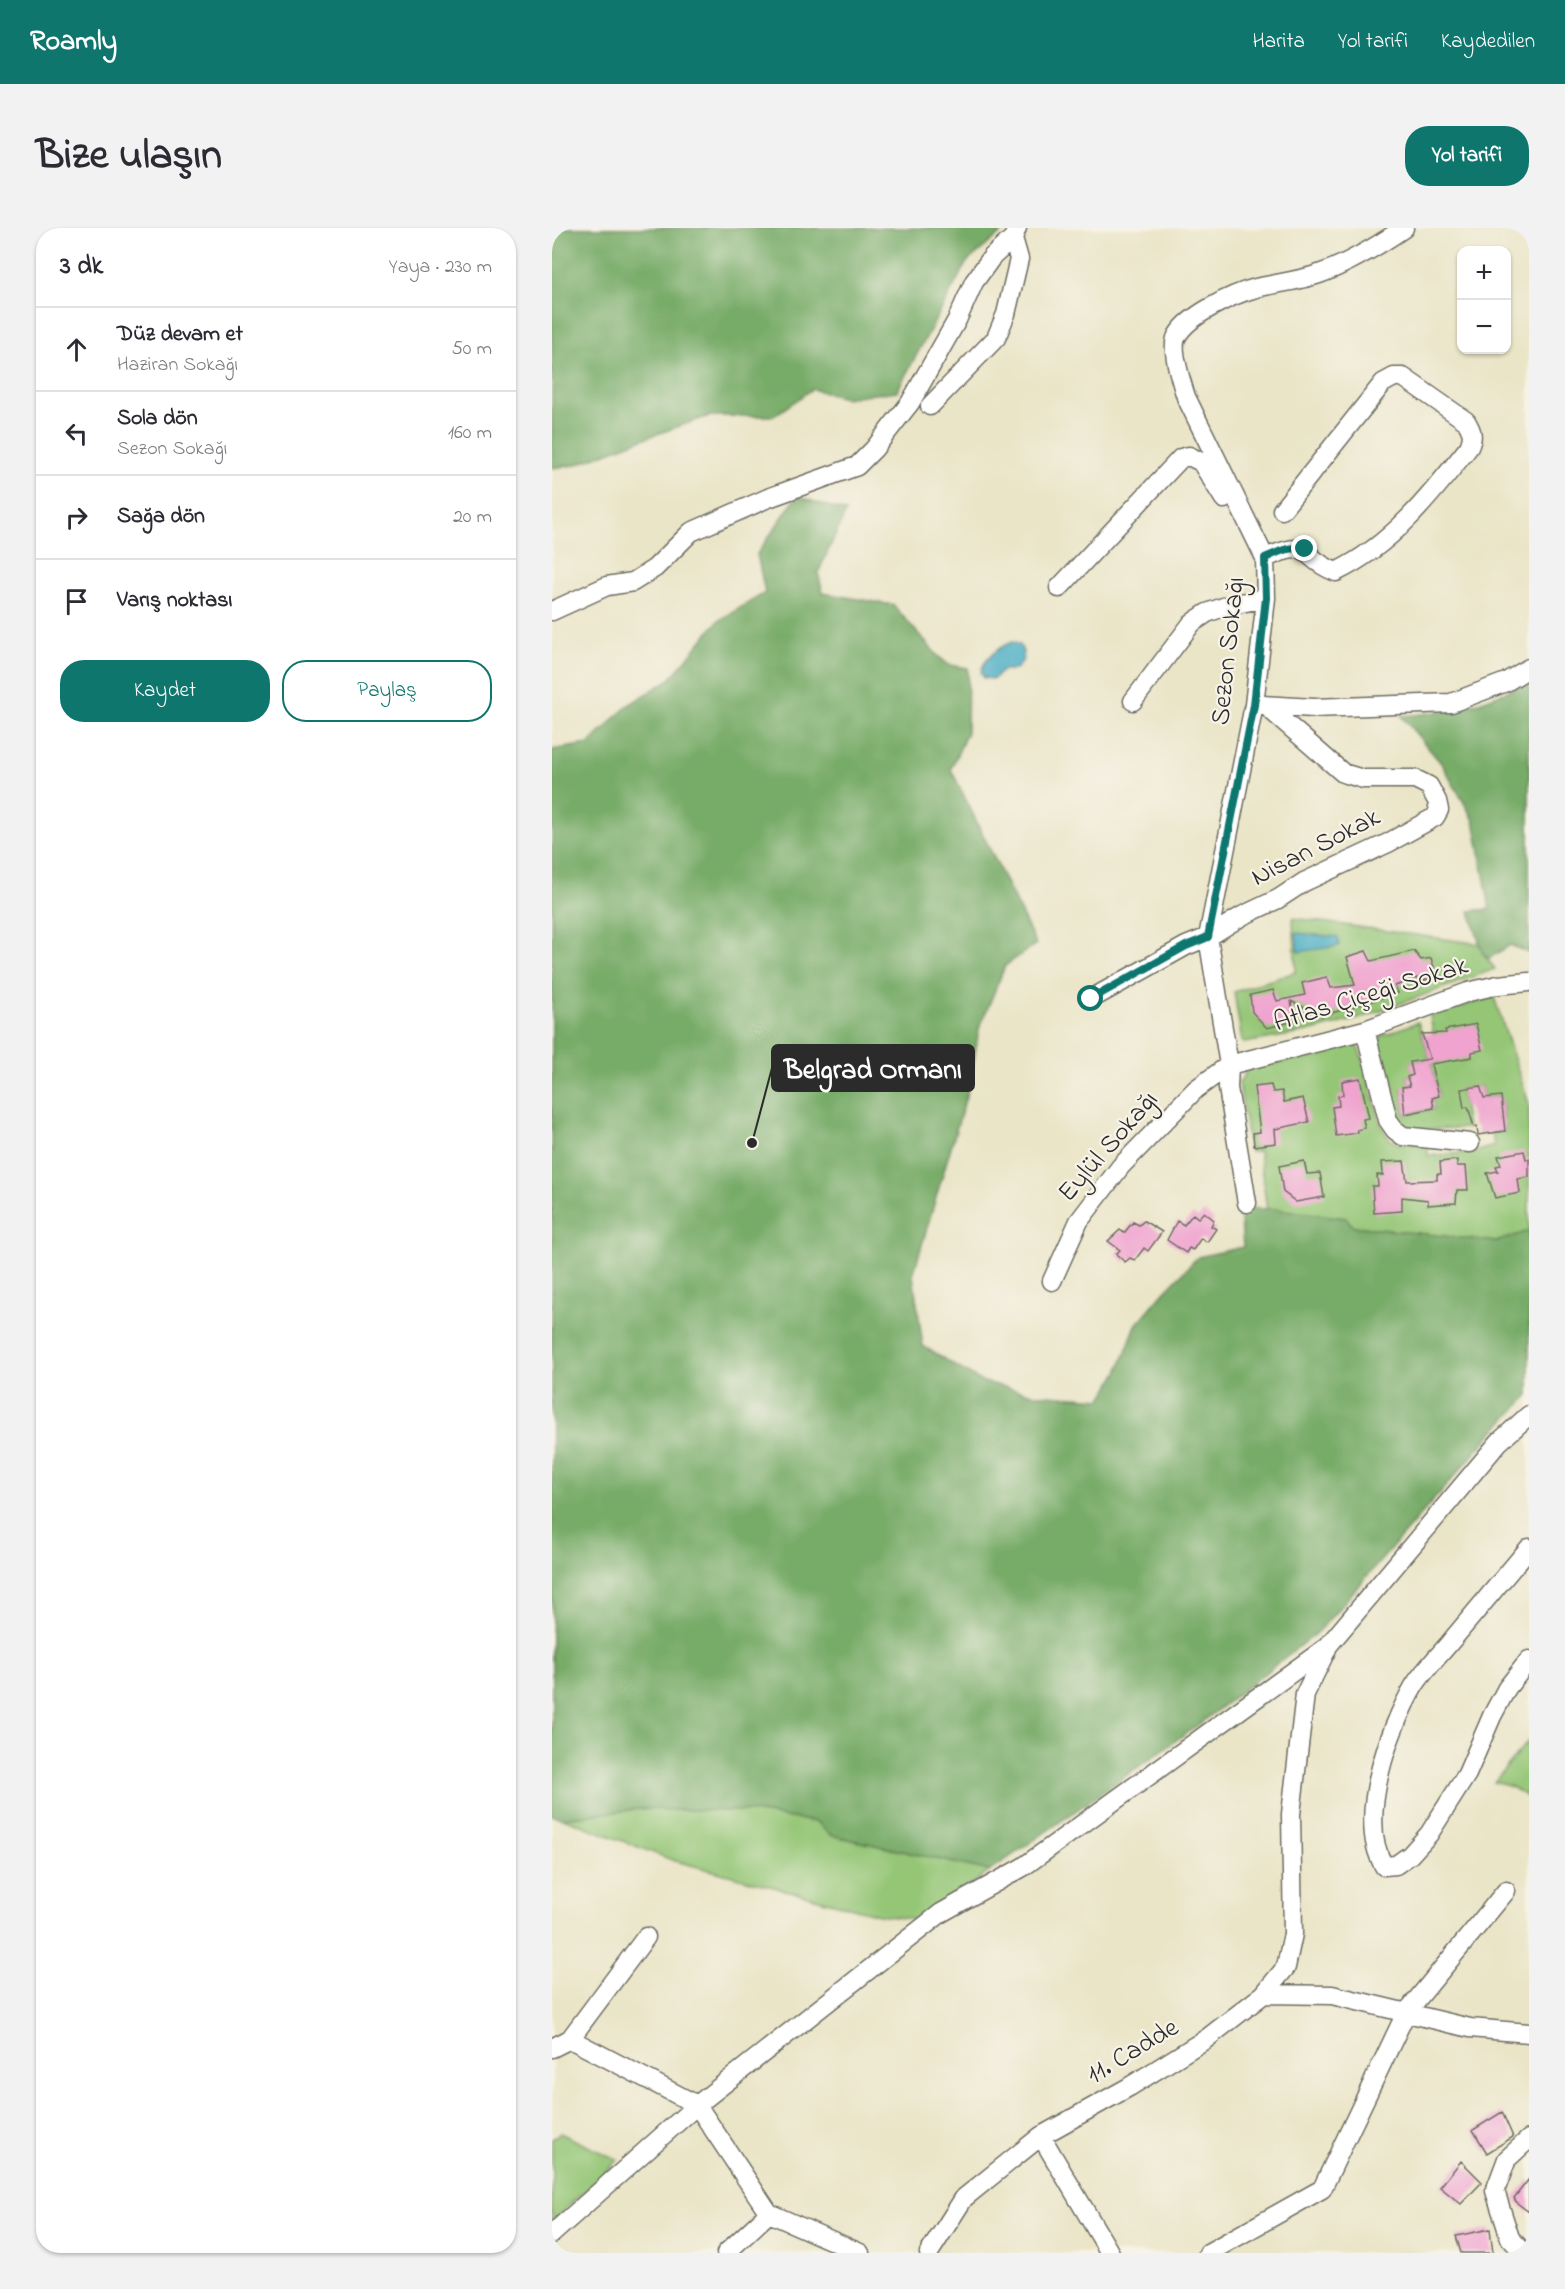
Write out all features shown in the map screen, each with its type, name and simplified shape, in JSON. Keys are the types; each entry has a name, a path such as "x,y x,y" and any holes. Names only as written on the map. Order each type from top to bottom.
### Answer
{"street":[{"name":"Sezon Sokağı","path":"1247,1203 1228,1088 1230,1065 1208,937 1260,705 1265,558 1186,397 1180,379 1175,341 1182,328 1206,310 1253,289 1320,274 1380,244 1404,228"},
{"path":"930,406 996,338 1006,314 1018,260 1015,233"},
{"path":"552,611 607,586 633,582 655,568 691,532 768,498 857,466 874,449 910,403 957,320 974,282 992,257 1015,233"},
{"path":"1265,558 1294,547 1305,549 1324,568 1336,573 1351,565 1382,544 1431,495 1469,447 1473,439 1472,430 1466,421 1403,377 1394,376 1383,382 1282,510"},
{"path":"1059,588 1181,458 1189,456 1201,462 1251,541 1260,572 1263,598 1207,613 1192,623 1133,701"},
{"path":"1260,705 1314,708 1451,703 1506,682 1529,668"},
{"name":"Nisan Sokak","path":"1208,937 1242,916 1278,899 1304,882 1388,843 1435,817 1438,810 1437,801 1429,786 1415,779 1363,779 1343,773 1260,705"},
{"path":"1091,999 1186,946 1208,937"},
{"name":"Atlas Çiçeği Sokak","path":"1230,1065 1365,1030 1468,992 1498,985 1529,982"},
{"path":"1365,1030 1388,1120 1395,1130 1403,1136 1470,1143"},
{"name":"Eylül Sokağı","path":"1052,1281 1079,1221 1122,1166 1196,1089 1230,1065"},
{"path":"552,2234 697,2105 941,1913 1023,1867 1328,1647 1499,1442 1529,1415"},
{"path":"1529,1548 1415,1686 1398,1721 1382,1758 1374,1801 1374,1837 1378,1856 1384,1866 1396,1865 1429,1834 1467,1774 1507,1688 1529,1660"},
{"name":"11. Cadde","path":"930,2253 964,2198 1041,2136 1129,2087 1206,2039 1264,1994 1286,1967 1293,1934 1291,1814 1305,1694 1328,1647"},
{"path":"1208,2253 1322,2189 1406,2013 1506,1891"},
{"path":"552,2048 570,2039 646,1937"},
{"path":"1264,1994 1332,1995 1470,2028 1529,2032"},
{"path":"570,2039 697,2105 769,2213 860,2253"},
{"path":"1041,2136 1110,2253"},
{"path":"1524,2253 1510,2238 1495,2191 1507,2158 1529,2139"},
{"path":"726,2253 769,2213"}],"green space":[{"path":"552,228 1007,228 967,262 897,391 845,398 812,389 774,416 709,416 575,465 552,468"},
{"path":"797,496 846,512 818,573 823,593 893,605 938,656 949,665 968,668 967,732 951,769 1036,944 1005,966 979,1029 970,1083 913,1275 923,1346 980,1381 1034,1394 1102,1399 1118,1372 1136,1325 1164,1292 1198,1257 1243,1247 1240,1208 1276,1209 1346,1218 1353,1226 1496,1242 1529,1231 1529,1395 1494,1431 1320,1630 1201,1723 990,1871 831,1835 817,1822 747,1811 639,1809 563,1818 552,1816 552,750 589,744 627,706 670,679 718,621 765,593 757,554"},
{"path":"1529,681 1529,953 1510,945 1488,959 1482,952 1470,911 1490,909 1474,820 1441,763 1401,716 1467,706 1497,696"},
{"path":"1293,918 1480,944 1482,952 1495,969 1361,1018 1307,1032 1244,1043 1234,992 1296,972"},
{"path":"1494,997 1529,1104 1529,1231 1496,1242 1353,1226 1345,1218 1267,1210 1259,1151 1250,1152 1239,1083 1248,1069 1306,1057 1346,1045 1356,1045 1366,1067 1380,1122 1390,1139 1403,1144 1428,1145 1428,1156 1474,1152 1494,1146 1492,1133 1505,1131 1501,1096 1484,1098 1480,1086 1461,1089 1467,1128 1419,1129 1404,1126 1394,1116 1378,1051 1381,1036 1418,1022 1430,1059 1411,1062 1413,1075 1407,1077 1410,1086 1402,1088 1405,1114 1434,1109 1432,1098 1439,1096 1431,1064 1439,1063 1430,1016"},
{"path":"1529,1740 1529,1798 1512,1787 1494,1782"},
{"path":"639,1809 747,1811 817,1822 831,1835 990,1871 915,1924 910,1919 879,1915 672,1860 563,1818"},
{"path":"560,2133 618,2160 552,2221 552,2138"}],"water":[{"path":"1012,642 1020,645 1022,649 1023,658 1020,664 1015,670 1003,670 994,679 984,678 981,673 982,668 988,659 997,650"},
{"path":"1296,933 1338,937 1339,946 1298,952"}],"building":[{"path":"1366,951 1371,961 1414,951 1421,960 1431,958 1436,973 1429,974 1431,978 1419,982 1417,978 1395,986 1398,993 1322,1016 1291,1001 1295,1021 1267,1028 1252,1012 1250,995 1273,990 1277,1001 1305,995 1302,983 1327,977 1331,988 1355,985 1347,957"},
{"path":"1476,1024 1482,1050 1472,1052 1472,1057 1431,1064 1439,1096 1432,1098 1434,1108 1405,1114 1402,1087 1410,1086 1407,1077 1413,1075 1410,1062 1430,1059 1422,1034 1446,1033 1445,1030"},
{"path":"1360,1078 1369,1118 1363,1119 1365,1128 1357,1130 1358,1133 1336,1136 1332,1107 1339,1106 1338,1096 1343,1095 1342,1081"},
{"path":"1271,1085 1273,1092 1282,1091 1284,1102 1303,1098 1309,1122 1275,1129 1276,1143 1254,1146 1253,1133 1260,1132 1254,1087"},
{"path":"1480,1086 1484,1098 1501,1096 1505,1131 1478,1135 1477,1126 1474,1127 1468,1107 1464,1108 1461,1089"},
{"path":"1524,1151 1526,1159 1529,1159 1529,1177 1518,1179 1520,1193 1495,1198 1487,1173 1498,1171 1496,1166 1501,1165 1498,1156"},
{"path":"1457,1160 1457,1166 1466,1166 1468,1190 1457,1190 1456,1203 1428,1205 1428,1200 1402,1197 1402,1211 1374,1213 1372,1186 1378,1186 1377,1175 1383,1175 1382,1162 1404,1161 1407,1181 1437,1180 1437,1174 1441,1174 1440,1162"},
{"path":"1304,1161 1307,1174 1320,1173 1324,1197 1296,1202 1283,1192 1279,1166"},
{"path":"1204,1212 1214,1220 1211,1226 1216,1229 1207,1242 1201,1238 1193,1250 1189,1248 1186,1253 1167,1240 1177,1221 1184,1225 1193,1214 1198,1218"},
{"path":"1144,1221 1162,1232 1148,1251 1144,1248 1135,1260 1130,1258 1125,1262 1116,1254 1120,1250 1108,1241 1120,1230 1124,1233 1133,1222 1139,1225"},
{"path":"1502,2112 1513,2137 1487,2153 1473,2130"},
{"path":"1461,2161 1482,2182 1461,2204 1440,2187"},
{"path":"1529,2179 1529,2212 1514,2198"},
{"path":"1490,2229 1493,2253 1461,2253 1456,2236"}],"place":[{"name":"Belgrad Ormanı","path":"752,1143"}],"route":[{"path":"1091,999 1186,946 1208,937 1254,705 1266,598 1265,558 1294,547 1305,549"}]}
